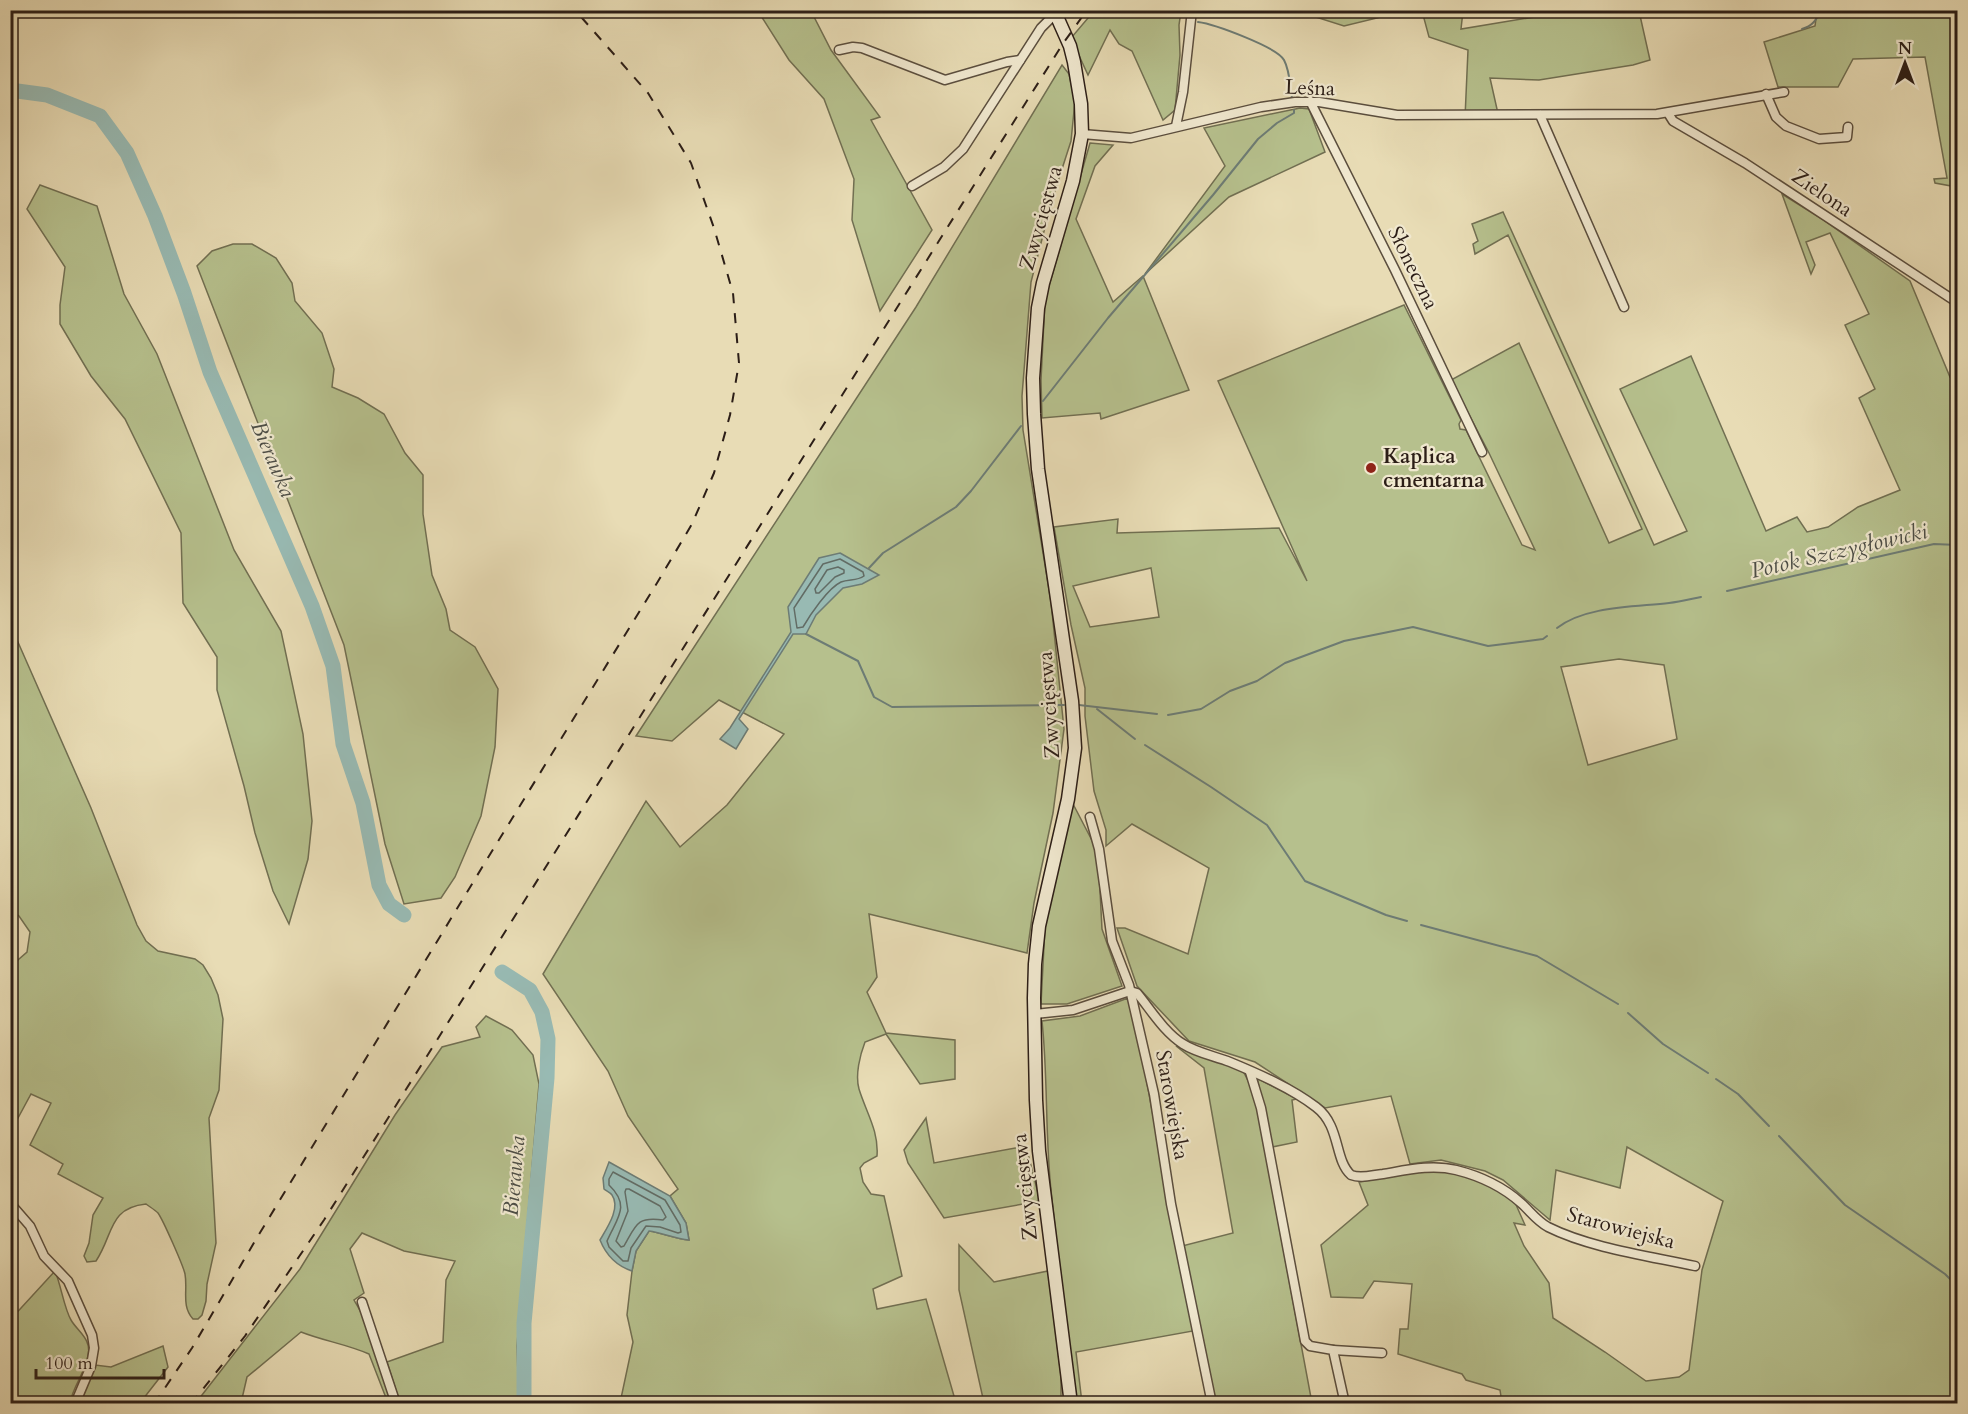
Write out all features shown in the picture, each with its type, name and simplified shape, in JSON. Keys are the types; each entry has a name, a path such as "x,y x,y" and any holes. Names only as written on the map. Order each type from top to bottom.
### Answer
{"main road":[{"name":"Zwycięstwa","path":"1055,12 1070,46 1074,62 1081,104 1082,134 1073,181 1040,295 1035,336 1033,396 1036,449 1072,701 1075,748 1070,786 1037,937 1035,1014 1039,1151 1071,1404"}],"street":[{"path":"1176,126 1183,92 1192,10"},
{"path":"912,186 944,167 963,150 1041,28 1055,12"},
{"path":"839,50 862,48 945,80 1012,60 1020,60"},
{"name":"Leśna","path":"1082,134 1131,138 1270,105 1310,101 1397,115 1668,113 1784,92"},
{"path":"1766,94 1780,123 1806,134 1822,140 1847,137 1848,127"},
{"name":"Słoneczna","path":"1310,101 1391,261 1482,452"},
{"name":"Zielona","path":"1668,113 1673,121 1751,167 1958,303"},
{"path":"1540,115 1624,307"},
{"name":"Starowiejska","path":"1090,817 1099,849 1112,941 1127,979 1154,1094 1171,1204 1212,1404"},
{"path":"1035,1014 1073,1010 1130,991"},
{"name":"Starowiejska","path":"1130,991 1137,993 1166,1029 1182,1043 1287,1089 1322,1112 1332,1128 1345,1168 1351,1175 1364,1177 1435,1167 1452,1169 1480,1178 1503,1190 1520,1201 1541,1222 1554,1229 1589,1241 1695,1266"},
{"path":"1250,1072 1261,1108 1305,1341 1310,1346 1333,1350 1382,1353"},
{"path":"10,1203 30,1226 44,1256 68,1281 92,1335 94,1348 91,1366 75,1404"},
{"path":"362,1302 396,1404"},
{"path":"1333,1350 1345,1404"}],"green space":[{"path":"1303,10 1406,11 1344,26 1303,13"},
{"path":"758,11 811,11 831,50 880,117 871,120 932,230 880,311 852,220 854,179 824,99 789,60"},
{"path":"1094,11 1181,11 1175,110 1163,120 1132,51 1119,44 1110,30 1088,75 1071,38"},
{"path":"1422,11 1463,11 1461,29 1571,11 1639,11 1650,60 1633,65 1539,80 1490,78 1499,118 1465,118 1468,50 1429,37"},
{"path":"1817,11 1957,11 1957,187 1935,183 1934,179 1947,178 1925,57 1853,59 1838,87 1778,87 1764,42 1815,26"},
{"path":"1062,65 1069,74 1075,101 1071,141 1052,200 1031,282 1022,396 1023,430 1051,602 1064,729 1053,813 1034,903 1027,953 869,914 877,977 867,992 886,1033 955,1040 955,1079 920,1084 886,1034 865,1042 858,1078 859,1089 874,1130 877,1147 877,1156 860,1168 863,1182 871,1194 884,1196 902,1276 873,1289 877,1309 926,1299 956,1403 620,1403 633,1342 627,1315 636,1251 649,1231 689,1240 686,1223 670,1196 678,1189 628,1116 608,1071 543,974 646,801 680,847 727,805 784,734 719,700 672,741 636,736 916,307"},
{"path":"1300,108 1309,109 1325,152 1229,197 1145,274 1225,166 1204,128"},
{"path":"1090,143 1113,145 1095,166 1076,219 1113,302 1143,276 1189,390 1101,419 1100,413 1042,418 1041,380 1045,300"},
{"path":"40,185 97,206 124,294 157,354 234,550 281,631 303,734 312,821 308,859 289,924 273,891 255,833 217,690 217,657 183,603 181,533 125,419 91,376 60,324 65,267 27,209"},
{"path":"1782,194 1822,219 1910,281 1950,377 1958,375 1957,1403 1502,1403 1500,1390 1466,1380 1462,1374 1398,1354 1400,1329 1408,1329 1412,1284 1374,1281 1363,1298 1331,1297 1321,1245 1368,1205 1359,1182 1411,1171 1454,1172 1491,1184 1513,1198 1525,1225 1514,1223 1524,1246 1549,1283 1553,1318 1646,1381 1679,1377 1689,1370 1702,1270 1723,1201 1627,1147 1620,1188 1556,1170 1550,1220 1503,1180 1485,1171 1441,1160 1410,1164 1391,1096 1325,1108 1255,1062 1189,1041 1137,986 1117,928 1125,928 1188,954 1209,868 1132,824 1106,846 1106,830 1094,791 1085,716 1085,688 1071,625 1054,527 1118,519 1117,533 1279,528 1307,581 1218,381 1404,305 1461,420 1460,429 1466,430 1522,545 1535,550 1451,380 1519,343 1609,543 1642,529 1508,235 1475,254 1473,244 1478,241 1472,224 1503,212 1654,545 1687,531 1620,389 1691,356 1766,531 1797,517 1807,532 1828,527 1858,507 1900,490 1859,398 1875,389 1845,325 1869,314 1830,233 1806,242 1815,265 1811,274","holes":["1151,568 1159,617 1090,627 1073,586","1619,659 1664,665 1677,739 1588,765 1561,667"]},
{"path":"233,244 252,244 276,258 292,283 295,301 322,333 334,369 332,387 358,398 384,414 405,453 423,475 423,514 432,575 446,609 450,630 475,647 498,689 495,747 481,816 455,877 441,898 404,904 385,844 344,645 197,266 212,251"},
{"path":"10,624 91,808 137,925 146,941 158,951 195,959 203,965 218,995 223,1019 219,1090 209,1118 216,1243 207,1284 206,1301 202,1315 198,1319 193,1319 187,1309 185,1274 173,1243 158,1213 146,1204 134,1206 118,1217 96,1261 87,1262 84,1256 89,1243 93,1215 103,1198 58,1174 63,1164 30,1145 51,1103 31,1094 11,1131 11,966 27,952 30,932 19,916 11,910"},
{"path":"1072,802 1098,852 1102,929 1122,986 1067,1004 1041,1004 1046,907"},
{"path":"1128,998 1139,1040 1193,1331 1076,1352 1082,1403 1076,1403 1051,1190 1042,1021 1080,1016"},
{"path":"486,1016 512,1030 533,1055 539,1084 517,1346 519,1403 400,1403 387,1362 443,1342 446,1280 455,1261 404,1251 362,1233 350,1249 364,1293 354,1300 362,1314 392,1403 388,1403 369,1354 301,1332 247,1377 241,1403 195,1404 300,1269 395,1115 442,1047 480,1037 476,1027"},
{"path":"1176,1046 1219,1060 1243,1071 1254,1092 1312,1403 1216,1403 1182,1246 1233,1233 1204,1068"},
{"path":"1257,1078 1297,1099 1292,1100 1297,1142 1272,1147"},
{"path":"926,1118 934,1163 1026,1146 1040,1201 944,1218 908,1163 904,1150"},
{"path":"959,1245 994,1282 1048,1271 1061,1376 1061,1403 984,1403 959,1290"},
{"path":"55,1271 69,1315 88,1345 89,1350 84,1368 70,1403 11,1403 10,1320"},
{"path":"163,1346 168,1367 140,1403 79,1404 95,1365 111,1367"}],"water":[{"path":"840,553 879,575 862,584 843,588 816,615 806,634 793,634 739,719 748,729 736,749 720,739 730,728 791,632 788,607 819,558"},
{"path":"609,1162 670,1196 686,1223 689,1240 649,1231 636,1251 632,1271 613,1259 600,1240 612,1218 615,1206 612,1195 604,1189 603,1178"}],"waterway":[{"path":"1802,29 1813,22 1821,10"},
{"path":"1198,22 1244,37 1279,55 1288,69 1292,98"},
{"name":"Bierawka","path":"10,90 47,95 100,116 127,153 155,216 210,372 312,606 333,666 343,744 363,803 379,885 389,904 404,915"},
{"path":"1043,401 1108,318 1258,139 1277,123 1294,113 1294,110"},
{"path":"869,568 883,553 956,507 1021,426"},
{"name":"Potok Szczygłowicki","path":"1727,591 1934,544 1958,545"},
{"name":"Potok Szczygłowicki","path":"1557,628 1568,621 1596,611 1673,603 1701,597"},
{"name":"Potok Szczygłowicki","path":"1168,715 1201,709 1230,691 1257,681 1285,663 1344,641 1413,627 1488,646 1543,639 1547,636"},
{"name":"Potok Szczygłowicki","path":"806,634 858,661 874,697 892,707 1064,705"},
{"name":"Potok Szczygłowicki","path":"1079,705 1157,714"},
{"path":"1097,709 1135,739"},
{"path":"1145,745 1267,825 1305,881 1386,915 1407,921"},
{"path":"1421,925 1537,956 1618,1004"},
{"name":"Bierawka","path":"502,972 530,990 542,1012 548,1039 547,1078 524,1323 524,1404"},
{"path":"1628,1013 1663,1044 1708,1073"},
{"path":"1716,1079 1738,1094 1769,1126"},
{"path":"1779,1136 1845,1205 1945,1274 1958,1287"}],"railway":[{"path":"154,1404 192,1348 657,583 692,524 714,473 730,415 739,363 733,293 714,228 691,163 648,93 575,10"},
{"path":"191,1404 245,1336 324,1220 1062,45 1087,10"}],"place":[{"name":"Kaplica cmentarna","path":"1371,468"}]}
